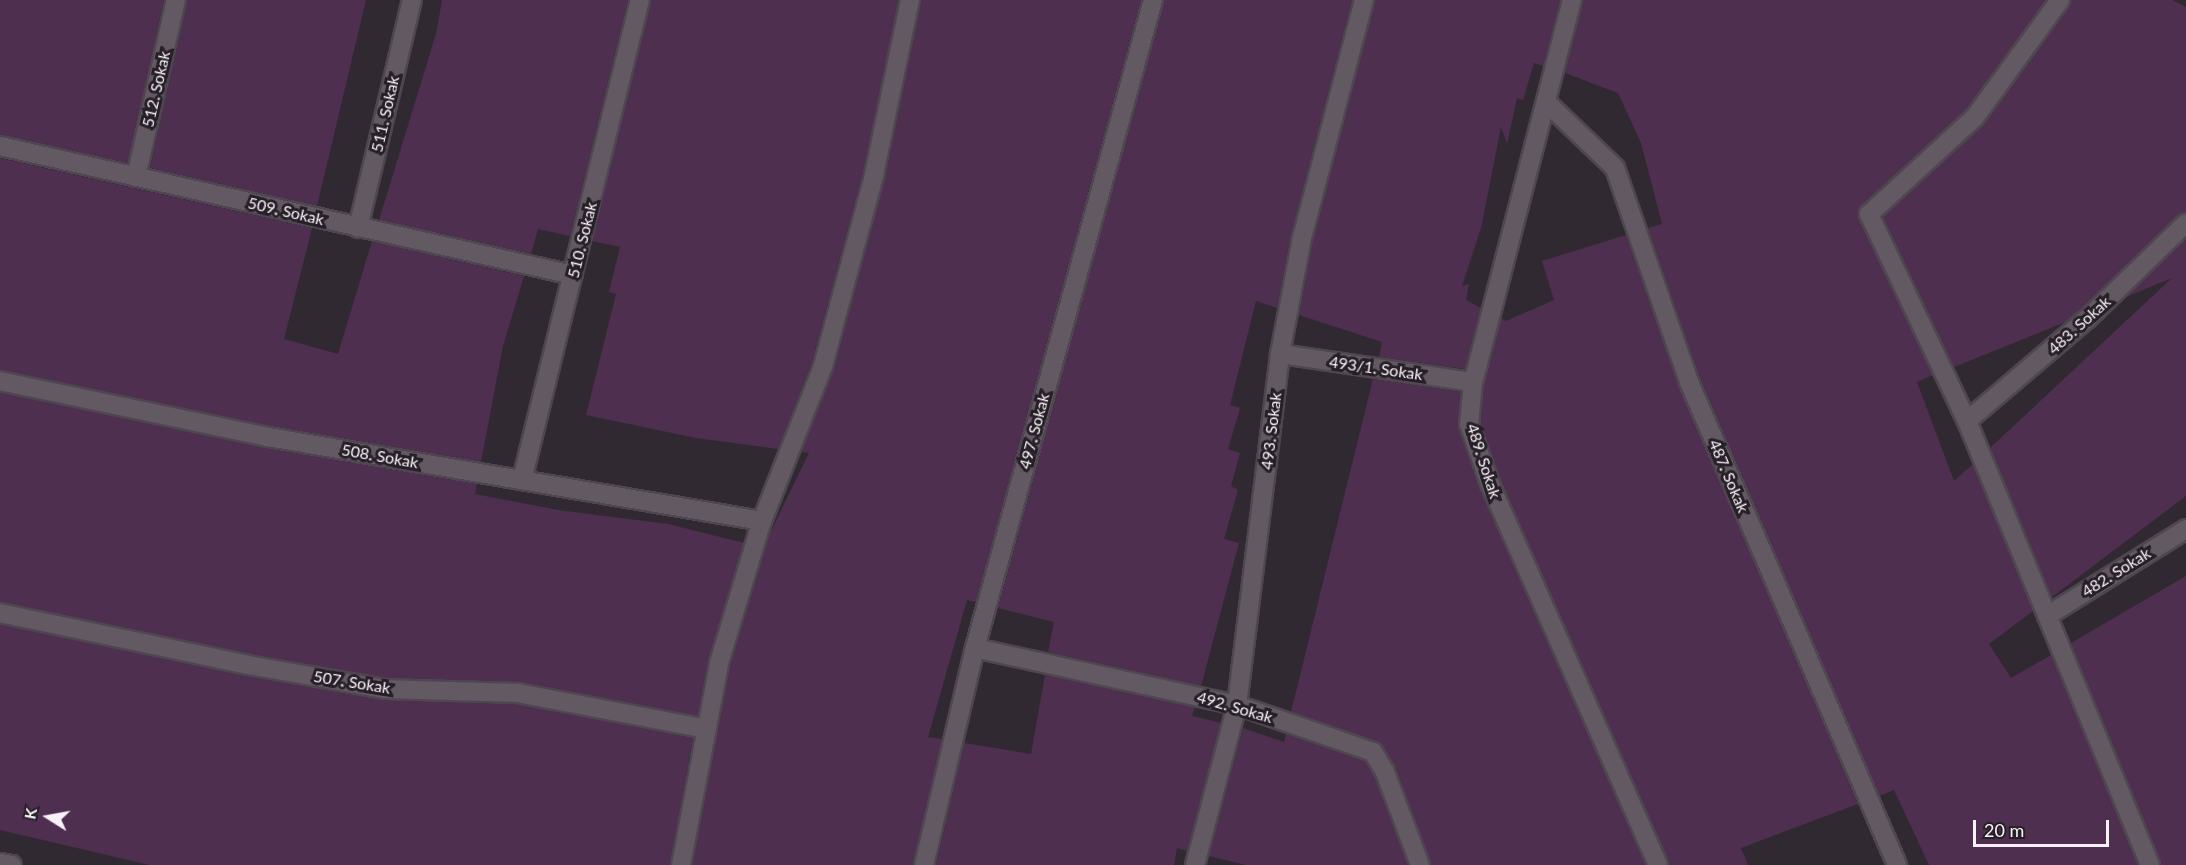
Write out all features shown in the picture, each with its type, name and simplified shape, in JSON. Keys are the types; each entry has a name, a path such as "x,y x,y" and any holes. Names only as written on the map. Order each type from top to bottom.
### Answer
{"street":[{"name":"512. Sokak","path":"136,177 176,0"},
{"name":"511. Sokak","path":"358,228 412,0"},
{"name":"510. Sokak","path":"522,480 640,0"},
{"path":"681,865 718,663 762,521 823,366 874,175 910,0"},
{"name":"497. Sokak","path":"924,865 975,648 1153,0"},
{"name":"493. Sokak","path":"1195,865 1237,705 1280,354 1302,238 1364,0"},
{"name":"489. Sokak","path":"1572,0 1473,382 1469,424 1490,484 1658,865"},
{"path":"2060,0 1975,117 1869,214 1967,421 2150,865"},
{"name":"487. Sokak","path":"1546,102 1615,168 1689,381 1897,865"},
{"name":"509. Sokak","path":"0,146 573,275"},
{"name":"483. Sokak","path":"1967,421 2088,318 2186,223"},
{"name":"493/1. Sokak","path":"1280,354 1473,382"},
{"name":"508. Sokak","path":"0,381 268,436 762,521"},
{"name":"482. Sokak","path":"2047,616 2186,529"},
{"name":"507. Sokak","path":"0,613 248,665 384,689 518,693 707,729"},
{"name":"492. Sokak","path":"975,648 1237,705 1373,752 1385,772 1420,865"},
{"path":"0,863 12,865"}],"building":[{"path":"0,0 164,0 128,163 0,135"},
{"path":"187,0 366,0 317,206 150,168"},
{"path":"442,0 628,0 570,236 538,229 531,254 379,220 436,34"},
{"path":"651,0 899,0 863,172 812,362 778,449 696,438 586,415 616,294 609,292 620,247 592,241"},
{"path":"921,0 1141,0 976,602 967,600 928,737 942,739 913,865 692,865 730,666 770,533 809,453 801,452 834,369 885,177"},
{"path":"1164,0 1352,0 1291,235 1277,308 1256,301 1230,405 1240,408 1228,449 1240,453 1231,486 1238,490 1224,539 1239,543 1201,686 1048,652 1054,622 998,608"},
{"path":"1375,0 1560,0 1543,66 1534,63 1523,100 1517,98 1507,144 1501,127 1481,228 1462,286 1469,284 1466,300 1481,308 1465,369 1379,357 1382,342 1299,315 1313,240"},
{"path":"1583,0 2046,0 1967,109 1861,206 1858,213 1933,375 1917,382 1954,481 1973,464 2033,611 1989,644 2011,678 2051,655 2138,865 1929,865 1894,790 1879,796 1700,378 1648,228 1662,224 1641,143 1618,93 1565,73"},
{"path":"2071,0 2172,0 2186,7 2186,212 2178,215 2068,321 1954,367 1883,217 1984,124 2069,7"},
{"path":"0,158 312,228 284,339 338,354 372,241 524,276 503,346 481,462 270,426 0,370"},
{"path":"1626,235 1679,386 1858,804 1741,848 1748,865 1669,865 1500,480 1480,423 1484,384 1501,318 1506,321 1554,300 1542,261"},
{"path":"2186,239 2186,496 2052,597 1990,448 2172,278 2126,297"},
{"path":"1373,379 1461,392 1458,427 1479,488 1646,865 1431,865 1396,768 1382,746 1291,712"},
{"path":"0,392 266,448 477,484 475,494 558,510 668,524 744,543 708,660 698,716 520,682 385,678 250,654 0,602"},
{"path":"2186,576 2186,865 2161,865 2071,643"},
{"path":"0,624 246,676 382,700 517,704 693,738 670,865 150,865 0,830"},
{"path":"1045,675 1195,707 1192,716 1221,723 1187,851 1177,848 1174,865 936,865 964,743 1031,754"},
{"path":"1243,728 1284,742 1286,734 1365,761 1375,777 1408,865 1246,865 1209,856"}]}
